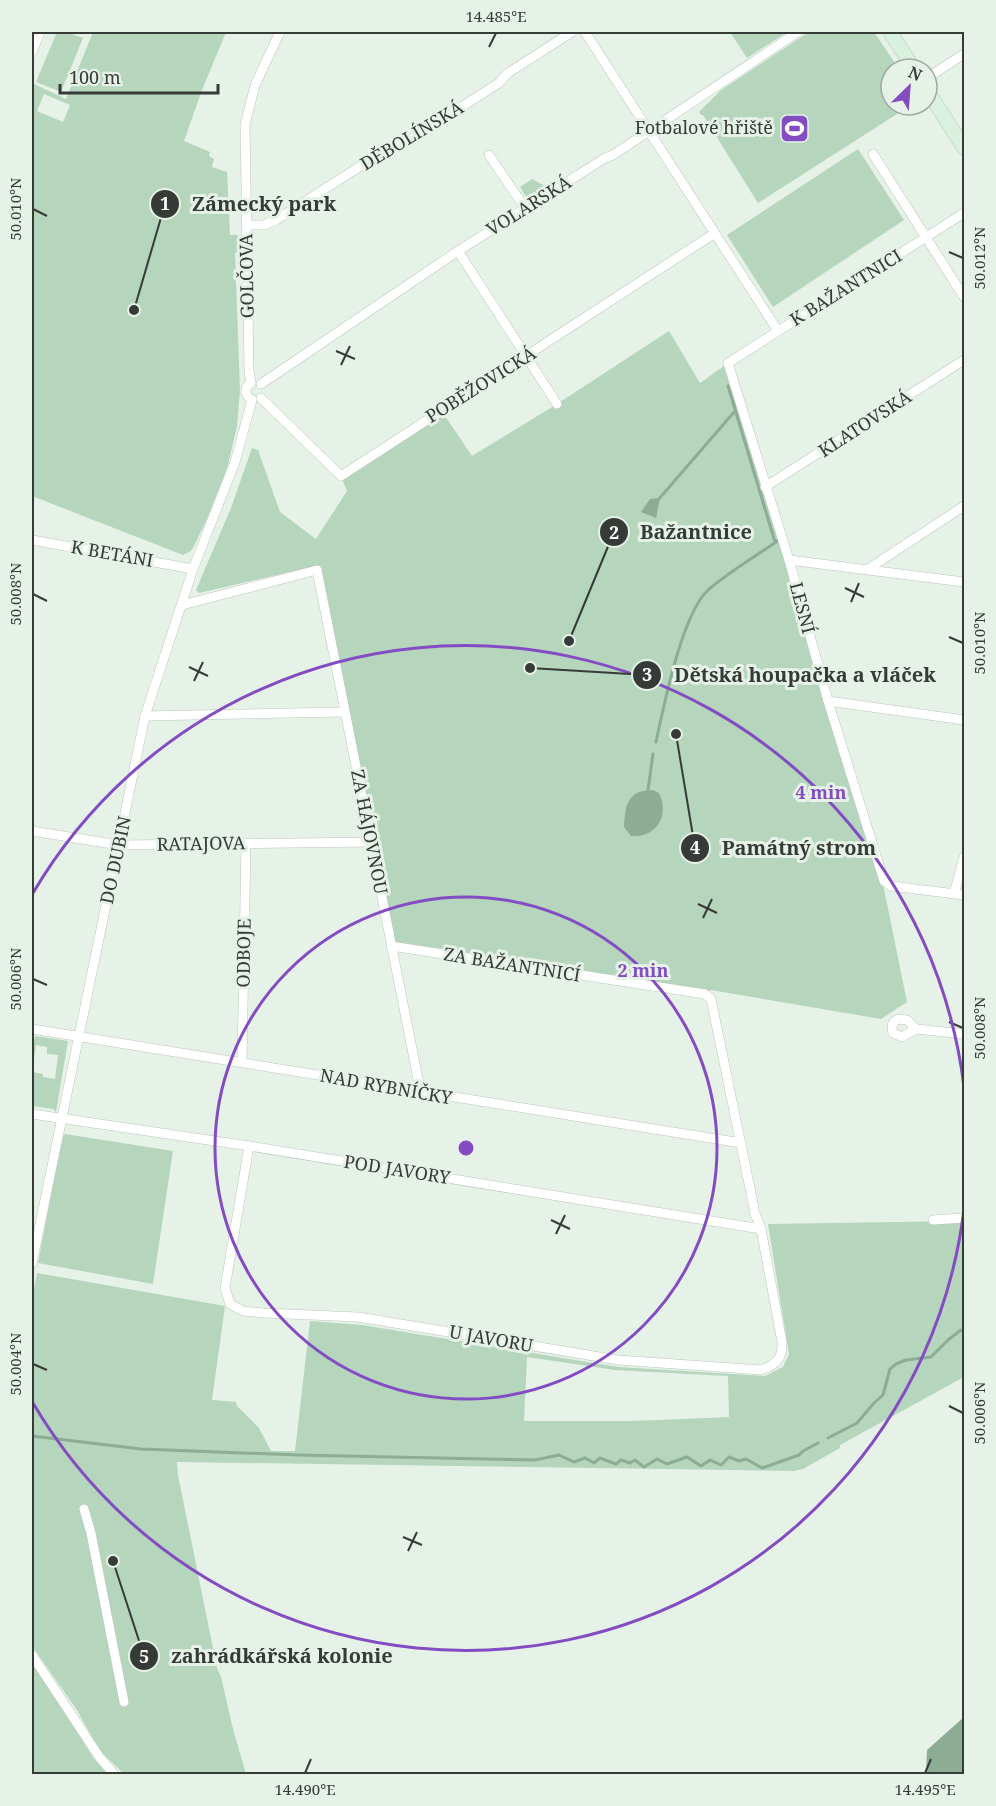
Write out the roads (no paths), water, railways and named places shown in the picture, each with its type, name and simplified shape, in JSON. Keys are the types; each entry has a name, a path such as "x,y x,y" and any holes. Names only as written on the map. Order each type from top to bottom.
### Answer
{"street":[{"path":"32,52 40,32"},
{"name":"GOLČOVA","path":"256,383 249,371 245,125 255,85 280,32"},
{"name":"DĚBOLÍNSKÁ","path":"246,225 264,225 276,220 381,153 405,143 499,83 508,73 572,32"},
{"path":"585,32 778,332"},
{"name":"VOLARSKÁ","path":"256,383 525,208 613,155 798,32"},
{"path":"890,32 906,57"},
{"path":"939,70 964,54"},
{"path":"939,109 964,148"},
{"path":"489,154 525,208"},
{"path":"873,154 964,297"},
{"name":"K BAŽANTNICI","path":"728,363 964,213"},
{"name":"POBĚŽOVICKÁ","path":"256,399 341,476 715,233"},
{"path":"458,251 557,404"},
{"name":"KLATOVSKÁ","path":"765,487 964,360"},
{"name":"LESNÍ","path":"728,363 789,560 828,701 884,880 891,885 959,895"},
{"path":"194,568 235,462 256,399 264,392 256,383 247,386 246,392 248,397 256,399"},
{"path":"868,569 964,506"},
{"name":"K BETÁNI","path":"32,540 194,568"},
{"path":"789,560 964,582"},
{"name":"DO DUBIN","path":"32,1263 145,716 194,568"},
{"name":"ZA HÁJOVNOU","path":"182,605 317,570 421,1094"},
{"path":"828,701 964,720"},
{"path":"145,716 345,712"},
{"name":"RATAJOVA","path":"32,831 119,845 372,842"},
{"name":"ODBOJE","path":"242,1063 246,843"},
{"path":"959,895 964,857"},
{"name":"ZA BAŽANTNICÍ","path":"392,946 705,994"},
{"name":"U JAVORU","path":"249,1146 225,1288 230,1304 243,1311 358,1317 618,1360 761,1370 773,1365 781,1355 782,1348 761,1229 754,1209 711,999 705,994"},
{"name":"NAD RYBNÍČKY","path":"32,1029 421,1094 741,1143"},
{"path":"916,1029 964,1034"},
{"name":"POD JAVORY","path":"32,1114 249,1146 761,1229"},
{"path":"933,1220 964,1218"},
{"path":"84,1509 124,1702"},
{"path":"32,1655 100,1758 114,1774"}],"waterway":[{"path":"728,386 775,542"},
{"path":"658,500 735,411"},
{"path":"656,742 675,661 690,619 699,602 716,583 779,540"},
{"path":"648,790 653,754"},
{"path":"828,1438 857,1423 883,1395 890,1369 896,1364 906,1360 931,1357 948,1340 961,1330 964,1331"},
{"path":"32,1436 141,1449 298,1455 535,1460 559,1455 574,1462 585,1458 594,1463 600,1458 616,1464 621,1460 630,1463 635,1460 644,1467 657,1459 667,1464 687,1457 701,1466 710,1460 721,1465 729,1457 739,1461 746,1459 762,1468 799,1455 818,1443"}],"place":[{"name":"Fotbalové hřiště","path":"794,128"},
{"name":"Zámecký park","path":"134,310"},
{"name":"Bažantnice","path":"569,641"},
{"name":"Dětská houpačka a vláček","path":"530,668"},
{"name":"Památný strom","path":"676,734"},
{"name":"zahrádkářská kolonie","path":"113,1561"}]}
